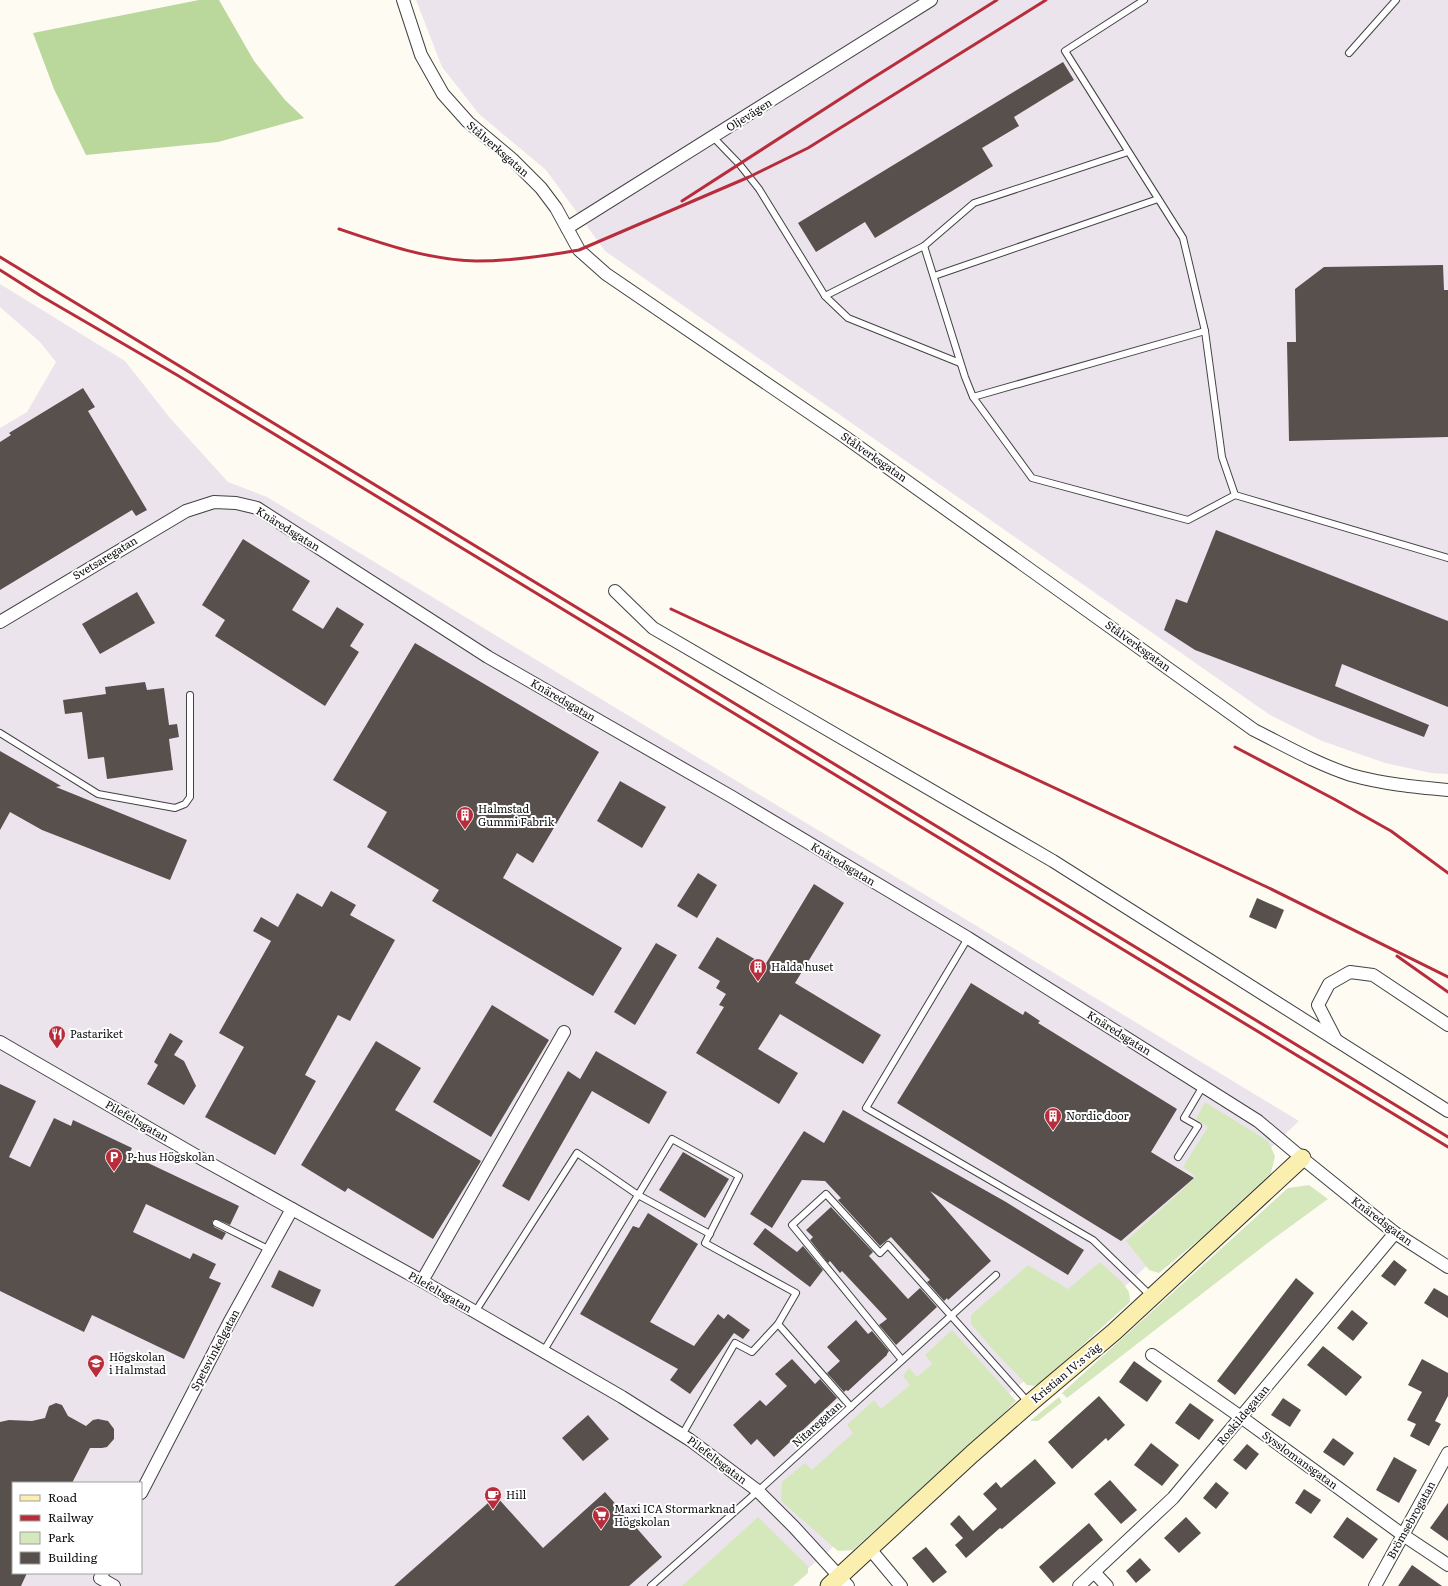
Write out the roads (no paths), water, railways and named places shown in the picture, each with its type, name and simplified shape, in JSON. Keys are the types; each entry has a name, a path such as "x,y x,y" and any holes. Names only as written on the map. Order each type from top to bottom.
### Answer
{"street":[{"name":"Stålverksgatan","path":"403,0 421,55 443,94 468,122 512,159 541,188 556,208 579,250 606,274 845,437 1254,730 1305,756 1351,774 1406,787 1448,790"},
{"name":"Oljevägen","path":"566,228 931,0"},
{"name":"Svetsaregatan","path":"0,622 186,511 214,502"},
{"name":"Knäredsgatan","path":"214,502 236,503 257,508 488,657 732,797 968,938 1258,1121 1395,1233 1448,1267"},
{"path":"615,591 653,628 1053,861 1448,1111"},
{"path":"1336,1041 1318,1005 1329,984 1350,972 1373,975 1448,1025"},
{"path":"422,1281 564,1032"},
{"name":"Pilefeltsgatan","path":"0,1042 202,1159 422,1281 622,1397 682,1435 758,1491 794,1527 839,1583"},
{"name":"Kristian IV:s väg","path":"839,1583 870,1549 972,1454 1114,1332 1302,1158"},
{"name":"Spetsvinkelgatan","path":"142,1491 176,1424 292,1209"},
{"name":"Roskildegatan","path":"1079,1586 1173,1498 1395,1233"},
{"name":"Sysslomansgatan","path":"1152,1355 1241,1417 1402,1535 1448,1565"},
{"name":"Brömsebrogatan","path":"1374,1586 1448,1454"},
{"path":"870,1549 901,1586"},
{"path":"1094,1572 1107,1586"},
{"path":"102,1574 100,1578 114,1586"}],"lane":[{"path":"1144,0 1065,51 1183,238 1205,331 1222,457 1235,495"},
{"path":"1349,53 1396,0"},
{"path":"713,137 740,165 759,189 825,296 848,318 960,363"},
{"path":"825,296 924,246 974,203 1128,152"},
{"path":"934,276 1158,199"},
{"path":"924,246 960,363 973,397 1032,478 1188,520 1235,495 1448,558"},
{"path":"973,397 1205,331"},
{"path":"0,733 98,794 175,808 185,804 190,797 190,695"},
{"path":"968,938 866,1108 1093,1240 1152,1297"},
{"path":"1178,1157 1198,1126 1184,1118 1203,1086"},
{"path":"543,1352 672,1139 739,1176 705,1243 796,1293 778,1324 752,1352 734,1343 682,1435"},
{"path":"475,1312 577,1153 638,1195 710,1234"},
{"path":"902,1360 792,1225 826,1194 880,1253 888,1245 1030,1403"},
{"path":"216,1222 270,1250"},
{"name":"Nitaregatan","path":"651,1586 996,1275"},
{"path":"778,1324 851,1407"}],"railway":[{"path":"682,201 997,0"},
{"path":"339,229 406,250 441,258 458,260 489,261 515,259 579,250 749,177 808,148 1046,0"},
{"path":"0,257 1448,1137"},
{"path":"0,270 41,296 177,375 1448,1147"},
{"path":"671,609 1269,888 1448,977"},
{"path":"1235,747 1391,831 1448,873"},
{"path":"1397,956 1448,992"}],"place":[{"name":"Halmstad Gummi Fabrik","path":"465,830"},
{"name":"Halda huset","path":"758,982"},
{"name":"Pastariket","path":"57,1049"},
{"name":"Nordic door","path":"1053,1131"},
{"name":"P-hus Högskolan","path":"114,1172"},
{"name":"Högskolan i Halmstad","path":"96,1378"},
{"name":"Hill","path":"493,1510"},
{"name":"Maxi ICA Stormarknad Högskolan","path":"601,1530"}]}
